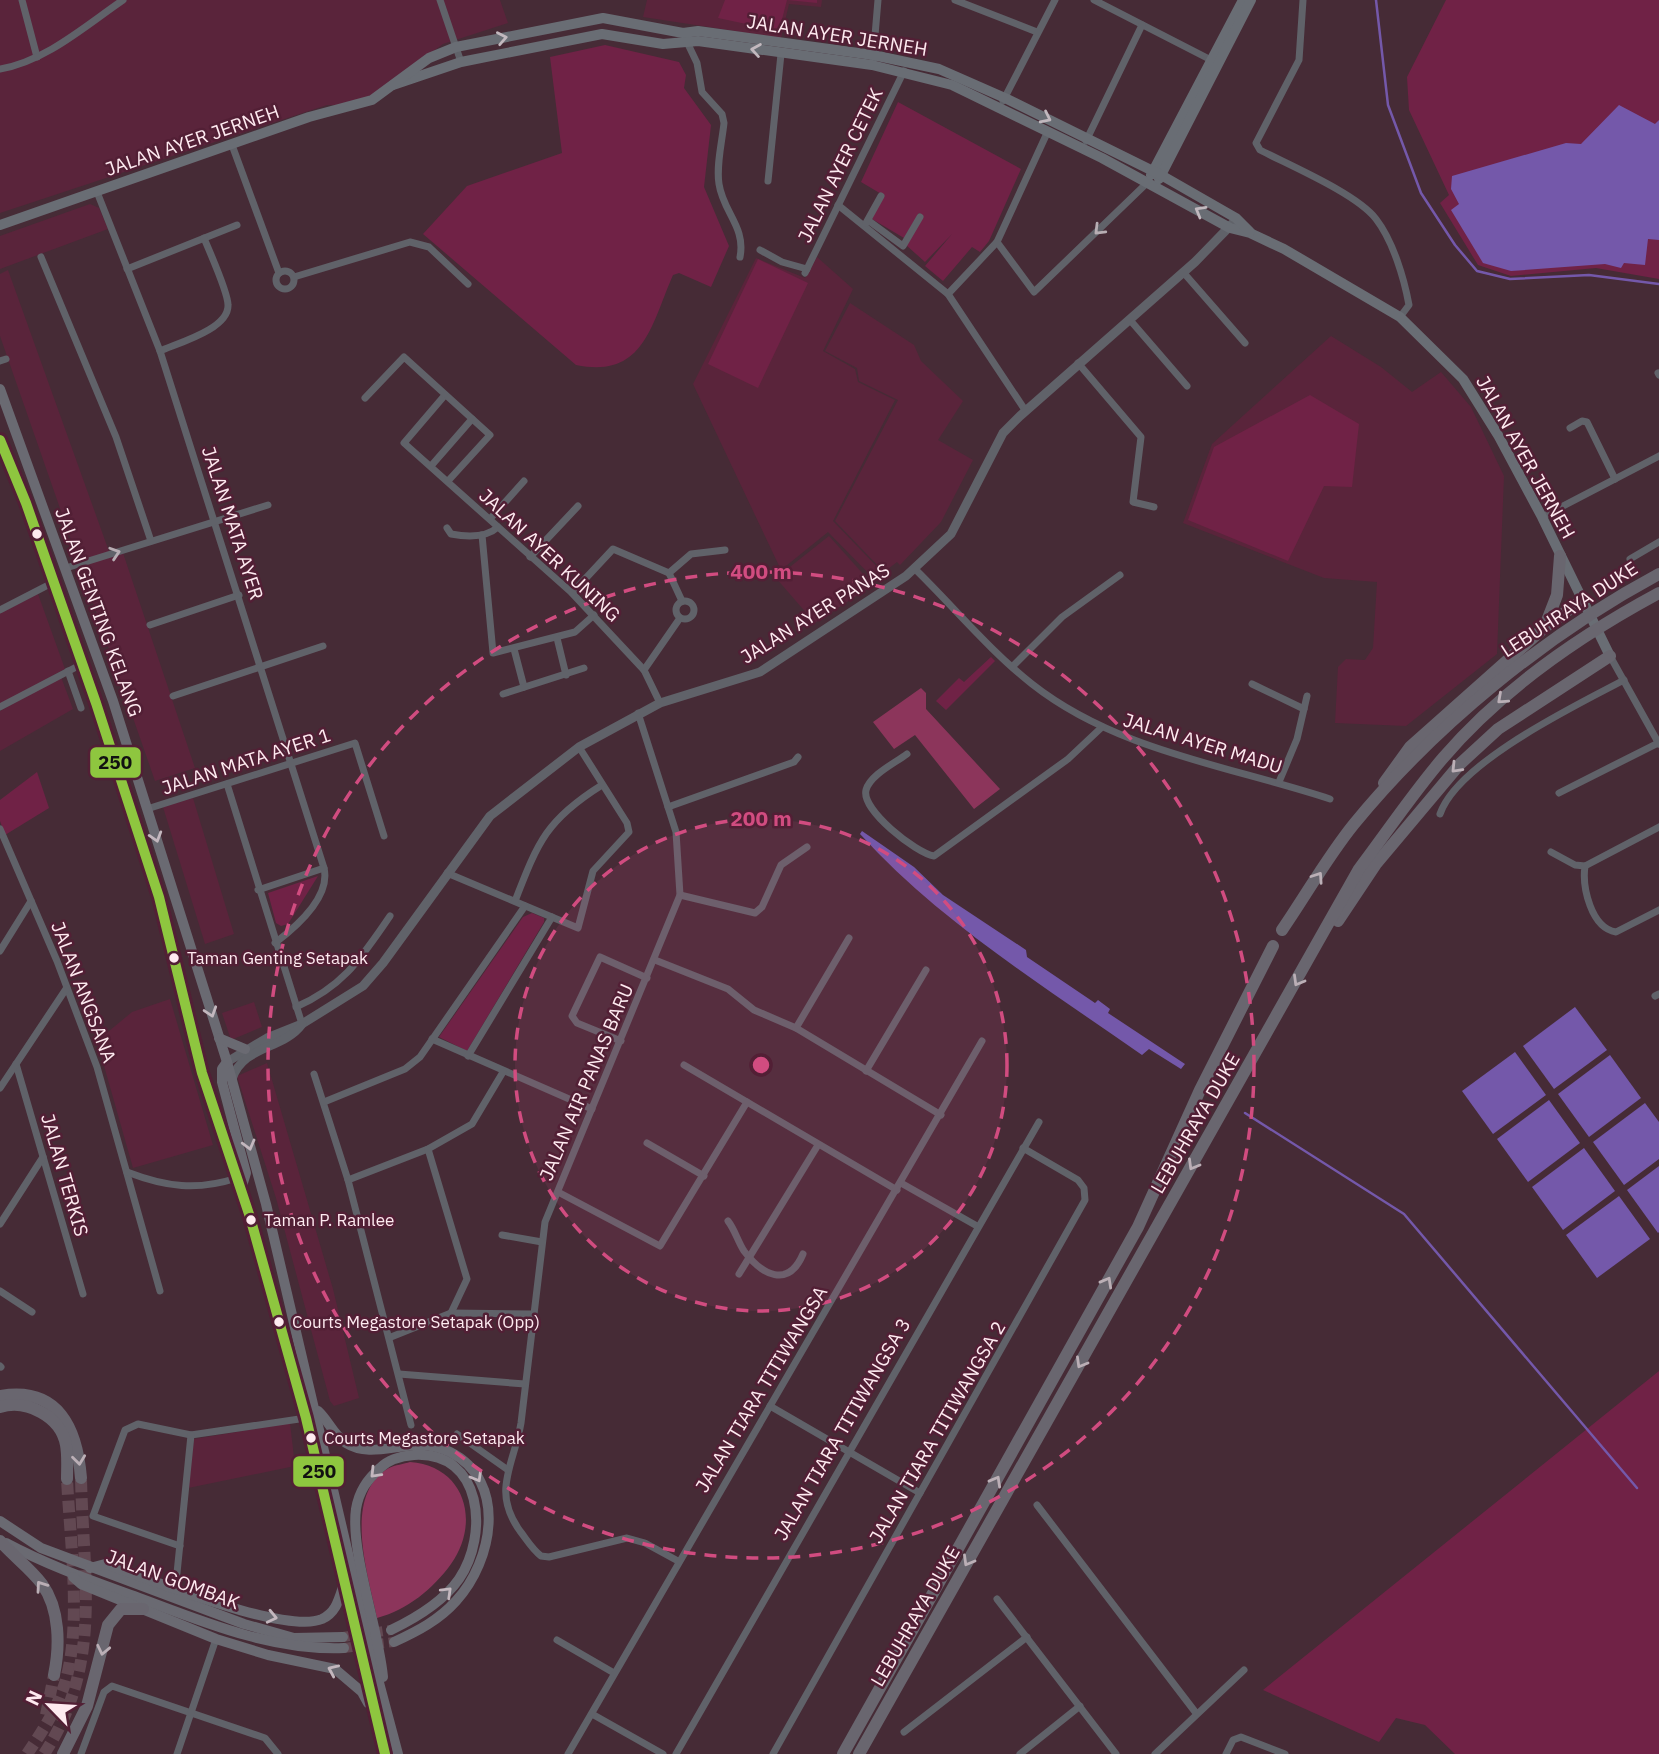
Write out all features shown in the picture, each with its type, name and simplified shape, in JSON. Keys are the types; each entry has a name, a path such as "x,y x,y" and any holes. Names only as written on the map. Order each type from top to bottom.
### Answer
{"highway":[{"path":"1545,627 1558,595 1560,556"},
{"name":"LEBUHRAYA DUKE","path":"1282,929 1354,824 1422,752 1505,675 1551,640 1659,574"},
{"name":"LEBUHRAYA DUKE","path":"859,1754 1359,869 1444,758 1502,699 1555,656 1659,593"},
{"path":"1354,824 1410,747 1545,627 1581,601"},
{"path":"1311,958 1376,864 1460,764 1498,729 1610,656"},
{"name":"LEBUHRAYA DUKE","path":"843,1754 1138,1227 1200,1090 1273,946"},
{"path":"0,1395 14,1394 38,1399 63,1416 77,1443 82,1478"},
{"path":"0,1408 23,1405 50,1419 62,1434 66,1445 67,1479"},
{"path":"0,1541 42,1584 48,1596 58,1643 54,1675"},
{"path":"63,1754 87,1706 108,1625 121,1609 143,1609"}],"main road":[{"path":"1152,184 1247,1"},
{"name":"JALAN AYER JERNEH","path":"0,225 309,117 372,100 429,58 456,47 603,18 683,33 698,31 939,69 1085,143 1157,173 1236,218 1250,233"},
{"name":"JALAN AYER JERNEH","path":"393,85 461,62 602,34 663,44 698,41 781,54 873,60 1002,103 1048,131 1085,143 1230,228 1250,233 1284,249 1400,317 1464,379 1542,517 1610,656"},
{"name":"JALAN GENTING KELANG","path":"0,389 82,614 232,1079 315,1410 367,1662"},
{"name":"JALAN GENTING KELANG","path":"0,440 54,582 159,897 202,1073 241,1189 306,1418 344,1583 367,1662"},
{"path":"82,614 81,626 88,654 82,664"},
{"path":"219,1038 245,1049"},
{"path":"227,1062 222,1082 246,1173 241,1189"},
{"path":"315,1410 340,1437 354,1447 371,1451 419,1443 450,1452 471,1467 488,1501 486,1546 469,1585 441,1615 394,1642"},
{"path":"391,1630 415,1618 446,1593 466,1566 476,1540 478,1518 472,1492 451,1466 430,1456 406,1456 384,1464 364,1485 356,1509 357,1538 382,1665 384,1697 398,1754"},
{"name":"JALAN GOMBAK","path":"0,1521 34,1545 90,1568 266,1631 294,1638 344,1642 285,1645 238,1632 63,1570 0,1541"},
{"path":"90,1568 105,1564 249,1612 311,1622 334,1609 344,1583"},
{"path":"63,1570 81,1584 216,1639 268,1655 335,1669 362,1692 376,1717"},
{"path":"367,1662 384,1697"},
{"path":"367,1662 384,1754"}],"street":[{"path":"22,0 37,57"},
{"path":"0,69 18,66 37,57 123,0"},
{"path":"440,0 461,62"},
{"path":"873,60 878,0"},
{"path":"955,0 1037,32"},
{"path":"1002,103 1055,0"},
{"path":"1094,0 1214,61"},
{"path":"1303,0 1298,60 1256,143 1260,150 1361,205 1377,220 1406,288 1409,305 1400,317"},
{"path":"1085,143 1142,25"},
{"path":"687,42 697,63 702,92 722,114 724,123 719,185 739,228 743,245 740,257"},
{"path":"768,181 781,54"},
{"name":"JALAN AYER CETEK","path":"760,250 806,271 904,71"},
{"path":"948,294 997,242 1048,131"},
{"path":"232,145 279,274"},
{"path":"997,242 1034,292 1152,184"},
{"name":"JALAN MATA AYER","path":"97,192 160,351 216,520 324,868"},
{"path":"866,223 881,196"},
{"path":"838,205 904,246 920,217"},
{"name":"JALAN AYER PANAS","path":"232,1079 244,1057 294,1034 302,1024 362,986 383,963 497,808 579,747 638,713 660,703 760,672 889,589 914,568 951,534 1003,433 1025,410 1183,272 1230,228 1236,218"},
{"path":"866,223 948,294 1025,410"},
{"path":"127,269 237,225"},
{"path":"160,351 217,327 225,317 229,305 204,238"},
{"path":"294,277 410,242 429,247 468,284"},
{"path":"40,257 116,437 151,541"},
{"path":"285,271 294,277 292,287 281,289 276,280 279,274 285,271"},
{"path":"1183,272 1245,343"},
{"path":"1130,320 1186,386"},
{"path":"365,398 404,357 490,435 448,481"},
{"path":"1078,363 1141,438 1133,502 1154,507"},
{"name":"JALAN AYER KUNING","path":"445,395 404,443 594,615 644,670 660,703"},
{"path":"431,466 472,419"},
{"path":"1570,428 1582,421 1587,422 1615,479"},
{"path":"1542,517 1659,456"},
{"path":"490,519 524,481"},
{"path":"66,568 268,505"},
{"path":"530,557 578,506"},
{"path":"447,528 451,534 457,536 482,535 498,527"},
{"path":"482,535 492,649 496,654 575,632 594,615"},
{"path":"1630,559 1659,542"},
{"path":"572,593 612,549 669,573 682,601"},
{"path":"669,573 691,554 725,550"},
{"name":"JALAN AYER MADU","path":"914,568 1013,666 1057,701 1102,727 1210,765 1279,782 1330,799"},
{"path":"1013,666 1062,617 1120,575"},
{"path":"0,610 54,582"},
{"path":"150,625 239,595"},
{"path":"680,618 689,618 695,611 691,603 682,601"},
{"path":"680,618 676,610 682,601"},
{"path":"644,670 680,618"},
{"path":"557,638 566,675"},
{"path":"173,696 323,646"},
{"path":"514,649 524,687"},
{"name":"JALAN AYER JERNEH","path":"1610,656 1658,744"},
{"path":"0,707 82,664"},
{"path":"503,694 584,668"},
{"path":"68,671 81,708"},
{"path":"1440,814 1446,797 1492,759 1536,727 1624,680"},
{"path":"1252,684 1304,709"},
{"path":"1279,782 1297,739 1307,696"},
{"name":"JALAN AIR PANAS BARU","path":"638,713 679,850 680,895 545,1222 517,1446 508,1470 505,1494 509,1516 541,1556 549,1557 635,1538 678,1561"},
{"path":"907,754 873,780 866,789 866,799 878,816 900,836 934,856 1068,759 1102,727"},
{"name":"JALAN MATA AYER 1","path":"147,809 355,743 384,836"},
{"path":"1559,793 1658,744"},
{"path":"447,873 578,928 593,872 629,832 579,747"},
{"path":"668,807 794,762 798,757"},
{"path":"227,784 302,1024"},
{"path":"514,901 537,843 554,821 603,785"},
{"path":"1551,852 1575,865 1585,866 1659,827"},
{"name":"JALAN ANGSANA","path":"0,829 97,1067 160,1291"},
{"path":"680,895 755,914 762,907 781,865 807,847"},
{"path":"1585,866 1584,891 1603,927 1616,932 1659,910"},
{"path":"258,890 324,868 323,887 308,912 275,943"},
{"path":"0,951 31,901"},
{"path":"324,1102 405,1069 420,1057 525,906"},
{"path":"296,1007 323,996 343,979 390,916"},
{"path":"468,1056 552,917"},
{"path":"796,1028 849,937"},
{"path":"621,1041 577,1023 572,1016 600,957 647,978"},
{"path":"655,960 728,989 754,1010 796,1028 942,1115"},
{"path":"866,1071 926,970"},
{"path":"0,1088 65,989"},
{"name":"JALAN AYER PANAS","path":"227,1062 245,1049 291,1026 302,1024"},
{"path":"432,1039 592,1109"},
{"name":"JALAN TIARA TITIWANGSA","path":"568,1754 678,1561 942,1115 982,1041"},
{"name":"JALAN TERKIS","path":"16,1064 83,1294"},
{"path":"684,1065 818,1146 977,1226"},
{"path":"348,1180 428,1149 472,1124 503,1072"},
{"path":"314,1074 348,1180 391,1337 411,1425"},
{"path":"558,1192 660,1246 747,1102"},
{"name":"JALAN TIARA TITIWANGSA 3","path":"676,1754 847,1451 1039,1122"},
{"path":"646,1143 704,1176"},
{"path":"739,1274 818,1146"},
{"name":"JALAN TIARA TITIWANGSA 2","path":"773,1754 1085,1200 1084,1188 1078,1180 1023,1148"},
{"path":"428,1149 467,1279 451,1313"},
{"path":"0,1224 43,1157"},
{"path":"127,1172 166,1185 193,1188 214,1186 237,1178"},
{"path":"728,1221 750,1256 764,1270 785,1276 798,1267 803,1254"},
{"path":"502,1236 542,1242"},
{"path":"0,1291 32,1312"},
{"path":"391,1337 451,1313 532,1314"},
{"path":"399,1374 525,1384"},
{"path":"770,1406 920,1493"},
{"path":"180,1546 95,1517 125,1430 138,1424 191,1435 306,1418"},
{"path":"457,1434 508,1470"},
{"path":"172,1586 180,1546 191,1435"},
{"path":"1037,1505 1196,1713"},
{"path":"997,1599 1116,1754"},
{"path":"904,1732 1027,1637"},
{"path":"177,1754 216,1639"},
{"path":"557,1640 614,1673"},
{"path":"1155,1754 1244,1670"},
{"path":"81,1754 107,1687 191,1712 264,1738 278,1754"},
{"path":"1020,1754 1080,1706"},
{"path":"592,1714 663,1754"},
{"path":"1226,1754 1233,1740 1241,1737 1285,1754"}],"shaded area":[{"path":"0,0 500,0 508,23 443,44 378,92 351,105 327,105 0,213"},
{"path":"647,0 822,0 821,7 789,4 781,38 643,17"},
{"path":"725,0 787,0 779,31 718,18"},
{"path":"787,0 817,0 817,3"},
{"path":"1446,0 1659,0 1659,279 1596,268 1511,276 1478,265 1440,203 1449,195 1409,110 1407,77"},
{"path":"605,45 679,62 686,75 684,88 711,125 704,187 729,246 711,287 679,273 673,275 642,344 631,356 617,364 599,367 576,365 423,234 467,186 562,153 550,57"},
{"path":"898,102 1021,169 989,241 980,252 972,247 943,281 925,266 952,234 925,262 906,245 922,215 919,213 904,238 872,219 883,195 861,182"},
{"path":"1619,105 1655,124 1659,120 1659,240 1648,239 1645,265 1624,263 1621,268 1605,264 1511,271 1483,263 1451,210 1459,204 1451,189 1452,176 1566,143 1581,144"},
{"path":"90,204 99,208 108,229 0,269 0,236"},
{"path":"817,257 853,289 823,351 855,369 858,382 895,400 833,521 884,574 876,581 828,532 781,570 693,384 756,258 805,278"},
{"path":"758,259 808,283 758,388 708,364"},
{"path":"8,270 111,557 123,553 195,768 155,781 0,336 0,274"},
{"path":"850,303 914,345 921,361 963,401 938,440 973,460 941,522 900,565 897,562 884,572 835,521 898,400 859,381 857,368 825,351"},
{"path":"1331,336 1381,367 1412,392 1441,372 1471,407 1504,476 1497,654 1406,726 1335,723 1338,667 1346,659 1365,660 1373,648 1377,582 1324,578 1183,523 1212,444"},
{"path":"1310,395 1359,424 1352,487 1324,486 1288,561 1188,520 1214,447"},
{"path":"829,536 873,585 815,623 776,578"},
{"path":"38,594 65,669 0,704 0,613"},
{"path":"991,657 995,661 946,710 936,701 959,678 964,682"},
{"path":"61,677 73,709 0,751 0,711"},
{"path":"921,688 926,693 926,709 1000,789 974,809 915,735 894,749 873,722"},
{"path":"37,772 49,808 5,835 0,821 0,800"},
{"path":"193,798 234,934 205,944 163,807"},
{"path":"862,831 914,867 943,895 1026,950 1027,957 1095,1003 1098,1000 1110,1009 1108,1013 1185,1064 1181,1069 1149,1049 1142,1055 1031,978 924,896 860,834"},
{"path":"318,876 288,924 281,926 276,923 268,893"},
{"path":"532,913 544,918 544,922 467,1051 439,1037 523,917"},
{"path":"170,999 213,1145 133,1168 97,1041 132,1012"},
{"path":"254,1002 262,1027 231,1040 222,1013"},
{"path":"1575,1007 1607,1050 1554,1089 1523,1046"},
{"path":"1515,1052 1546,1095 1493,1134 1462,1091"},
{"path":"1610,1055 1641,1098 1589,1137 1558,1094"},
{"path":"267,1063 333,1289 359,1398 334,1406 330,1401 276,1198 237,1076"},
{"path":"1549,1100 1580,1143 1528,1182 1497,1139"},
{"path":"1645,1103 1659,1122 1659,1159 1624,1185 1593,1142"},
{"path":"1584,1148 1615,1191 1563,1230 1532,1187"},
{"path":"1659,1166 1659,1232 1658,1233 1627,1190"},
{"path":"1619,1196 1650,1239 1597,1278 1566,1235"},
{"path":"1659,1371 1659,1754 1455,1754 1425,1725 1396,1718 1379,1742 1263,1690"},
{"path":"290,1423 295,1466 188,1488 194,1439"},
{"path":"410,1462 429,1466 444,1474 455,1485 466,1514 465,1531 451,1564 436,1582 409,1604 377,1618 362,1538 366,1497 374,1481 389,1468"}],"waterway":[{"path":"1376,0 1388,105 1421,193 1455,245 1477,271 1510,279 1589,275 1659,284"},
{"path":"1245,1113 1404,1214 1637,1488"}],"tunnel":[{"path":"44,1754 63,1720 75,1687 82,1654 86,1586 81,1478"},
{"path":"27,1754 58,1702 70,1660 74,1609 67,1479"},
{"path":"343,1637 391,1630"},
{"path":"344,1648 394,1642"},
{"path":"46,1715 54,1675"}],"transit line":[{"name":"250","path":"0,440 26,503 96,703 159,897 202,1073 250,1217 306,1418 385,1754"}],"place":[{"name":"Taman Genting Setapak","path":"174,958"},
{"name":"Taman P. Ramlee","path":"251,1220"},
{"name":"Courts Megastore Setapak (Opp)","path":"279,1322"},
{"name":"Courts Megastore Setapak","path":"311,1438"}]}
